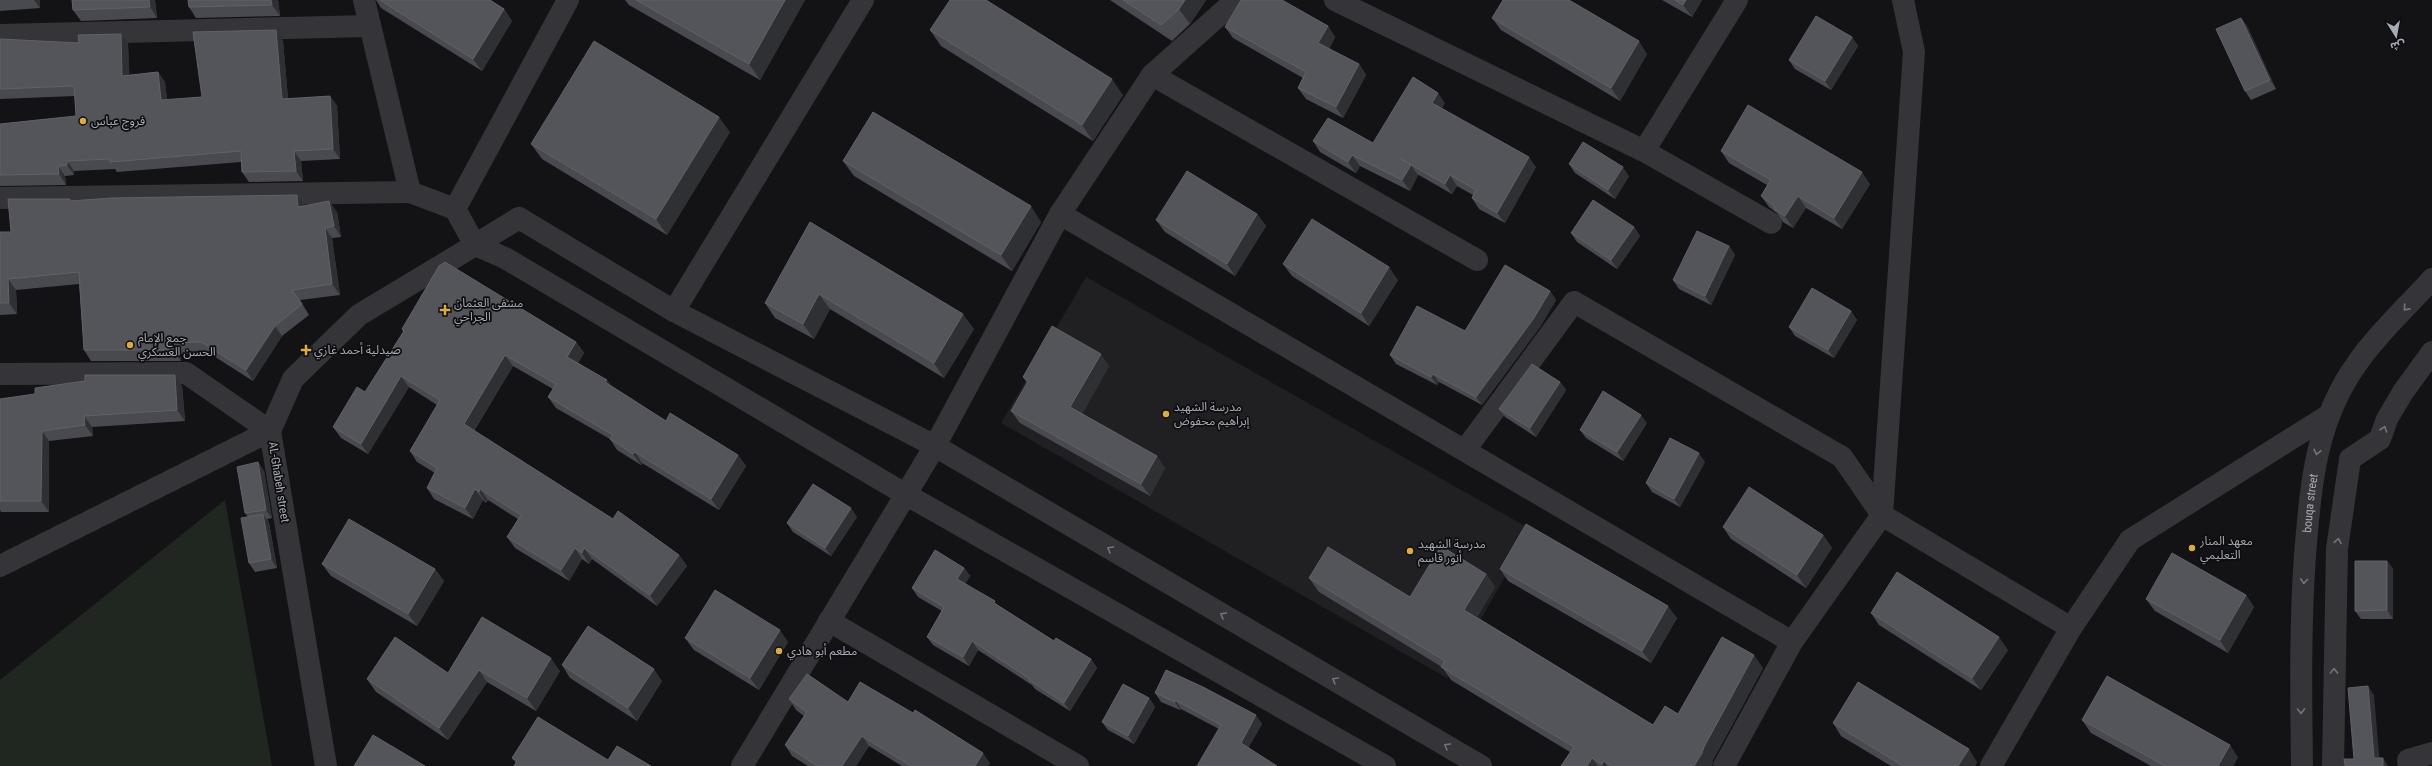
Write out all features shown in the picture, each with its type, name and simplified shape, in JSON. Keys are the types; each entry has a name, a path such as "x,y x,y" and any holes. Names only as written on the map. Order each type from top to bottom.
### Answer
{"street":[{"path":"364,0 410,192"},
{"path":"455,209 568,0"},
{"path":"863,0 674,311 935,446 1480,766"},
{"path":"742,766 935,446 1060,214 1152,75 1236,0"},
{"path":"1335,0 1644,151 1771,223"},
{"path":"1644,151 1738,0"},
{"path":"1724,766 1792,642 1882,515 1914,52 1903,0"},
{"path":"0,35 370,26"},
{"path":"1152,75 1477,260"},
{"path":"0,198 410,192 455,209 475,245 505,258 905,494 1385,766"},
{"path":"1060,214 1792,642"},
{"name":"AL-Ghabeh street","path":"326,766 270,431 293,379 359,315 519,218 674,311"},
{"name":"bouqa street","path":"2302,766 2300,625 2310,488 2317,449 2329,415 2358,362 2432,279"},
{"path":"1465,450 1574,302 1842,457 1882,515 2071,628"},
{"path":"2333,766 2337,549 2350,459 2380,439 2387,419 2403,392 2432,352"},
{"path":"0,374 186,373 270,431 0,566"},
{"path":"1991,766 2071,628 2130,540 2329,415"},
{"path":"829,622 1078,766"},
{"path":"2409,766 2408,760 2432,753"}],"shaded area":[{"path":"1086,277 1532,530 1447,678 1001,423"},
{"path":"225,500 272,766 0,766 0,680"}],"building":[{"path":"72,0 149,0 150,7 73,10"},
{"path":"188,0 271,0 272,5 189,7"},
{"path":"380,0 490,0 504,9 473,59"},
{"path":"636,0 785,0 749,64"},
{"path":"950,0 986,0 1112,79 1082,125 930,30"},
{"path":"1123,0 1185,0 1179,9 1161,25"},
{"path":"1241,0 1282,0 1328,26 1318,43 1359,64 1336,107 1298,88 1306,72 1225,27"},
{"path":"1503,0 1569,0 1639,41 1611,88 1492,18"},
{"path":"1675,0 1686,0 1683,5"},
{"path":"1816,16 1852,37 1825,81 1789,60"},
{"path":"2241,18 2270,80 2245,91 2216,29"},
{"path":"276,30 282,99 330,96 333,149 294,151 296,171 242,172 241,151 110,162 110,159 67,161 67,165 58,166 59,174 0,175 0,124 76,116 74,86 0,89 0,39 79,43 78,35 121,34 122,76 158,72 161,100 202,97 193,32"},
{"path":"594,41 719,117 656,219 531,144"},
{"path":"1413,77 1438,93 1432,103 1529,157 1497,213 1472,198 1476,190 1450,175 1445,184 1401,159 1411,165 1402,180 1352,155 1348,162 1313,141 1328,118 1373,143"},
{"path":"1748,105 1862,172 1834,218 1798,196 1785,216 1775,210 1773,205 1761,196 1771,180 1721,151"},
{"path":"873,112 1031,206 1001,255 843,161"},
{"path":"1583,142 1623,167 1608,190 1569,164"},
{"path":"1187,171 1257,214 1227,264 1156,220"},
{"path":"297,195 298,207 329,201 334,226 325,228 332,284 292,290 302,304 275,326 246,370 201,342 173,343 173,350 84,350 79,272 8,279 9,303 0,303 0,232 11,232 8,199 70,199 70,201 112,198"},
{"path":"1593,200 1634,227 1611,260 1571,233"},
{"path":"1312,219 1389,267 1361,313 1283,264"},
{"path":"810,222 963,314 934,363 819,294 803,324 765,303"},
{"path":"1697,231 1729,246 1705,296 1673,280"},
{"path":"445,262 576,342 567,357 607,380 605,382 666,421 670,413 738,455 711,499 635,452 633,454 610,439 613,435 548,397 556,384 505,355 464,424 613,519 618,511 679,555 650,595 584,548 582,553 575,548 561,570 507,537 521,515 480,489 479,492 475,489 465,508 427,488 437,468 410,451 440,400 401,376 361,444 333,427 357,387 365,392 404,331 402,329 439,266"},
{"path":"1505,265 1550,291 1534,318 1476,397 1433,374 1431,377 1390,355 1417,306 1465,331"},
{"path":"1812,288 1851,311 1828,350 1789,327"},
{"path":"1052,326 1101,354 1070,407 1157,456 1141,484 1011,411 1028,381 1023,377"},
{"path":"1532,364 1560,382 1530,428 1499,409"},
{"path":"85,375 175,375 177,410 84,416 85,425 42,431 41,501 0,501 0,399 35,394 35,388 85,381"},
{"path":"1603,391 1641,415 1617,452 1580,430"},
{"path":"1670,438 1699,453 1674,499 1646,483"},
{"path":"258,462 266,510 245,513 237,467"},
{"path":"813,484 851,508 825,548 787,523"},
{"path":"1749,487 1823,535 1797,575 1723,527"},
{"path":"263,514 271,559 249,563 241,518"},
{"path":"349,519 435,569 408,614 322,564"},
{"path":"1526,524 1668,606 1642,651 1500,569"},
{"path":"1441,546 1486,574 1464,610 1653,725 1665,706 1678,714 1722,637 1754,655 1694,766 1612,766 1604,761 1602,764 1592,758 1587,766 1561,766 1574,747 1441,667 1445,661 1309,578 1328,547 1410,597"},
{"path":"935,550 964,568 957,579 995,601 994,603 1054,641 1056,638 1091,659 1064,703 972,641 963,657 927,637 944,607 912,588"},
{"path":"2172,553 2246,595 2220,640 2146,599"},
{"path":"2355,561 2387,561 2387,610 2355,611"},
{"path":"1897,572 1999,637 1972,678 1871,613"},
{"path":"715,590 780,630 750,678 685,638"},
{"path":"482,617 551,658 527,698 479,670 439,728 367,679 395,637 448,673"},
{"path":"588,626 654,669 628,708 562,665"},
{"path":"1166,670 1203,687 1256,715 1241,743 1277,766 1197,766 1221,725 1175,700 1175,702 1155,693"},
{"path":"807,674 848,702 860,682 913,713 915,710 983,753 975,766 911,766 862,736 842,766 817,766 785,745 807,712 789,699"},
{"path":"2107,676 2230,745 2218,766 2165,766 2082,720"},
{"path":"1858,682 1969,749 1958,766 1903,766 1833,723"},
{"path":"1123,684 1149,698 1128,736 1102,722"},
{"path":"2368,686 2374,758 2383,758 2383,766 2345,766 2344,759 2354,759 2348,688"},
{"path":"538,717 608,760 617,746 651,766 514,766 517,761 512,758"},
{"path":"373,735 425,766 354,766"}],"place":[{"name":"فروج عباس","path":"83,121"},
{"name":"مشفى العثمان الجراحي","path":"445,310"},
{"name":"جمع الإمام الحسن العسكري","path":"130,345"},
{"name":"صيدلية أحمد غازي","path":"306,350"},
{"name":"مدرسة الشهيد إبراهيم محفوض","path":"1166,414"},
{"name":"معهد المنار التعليمي","path":"2192,548"},
{"name":"مدرسة الشهيد أنور قاسم","path":"1410,551"},
{"name":"مطعم أبو هادي","path":"779,651"}]}
